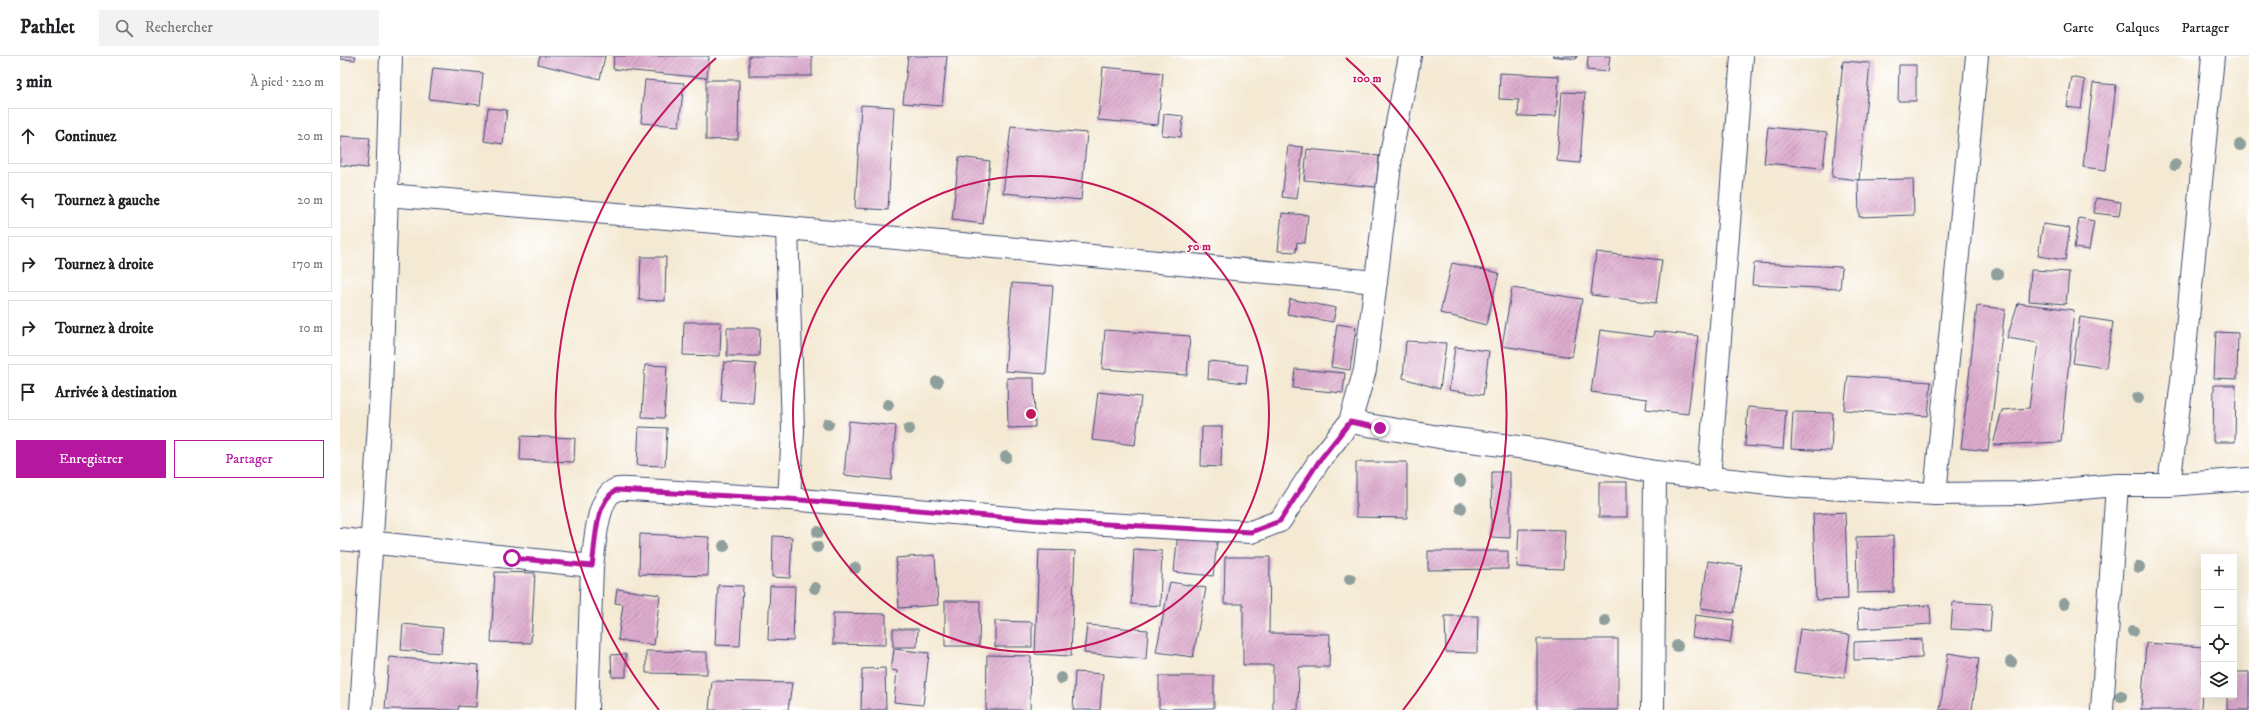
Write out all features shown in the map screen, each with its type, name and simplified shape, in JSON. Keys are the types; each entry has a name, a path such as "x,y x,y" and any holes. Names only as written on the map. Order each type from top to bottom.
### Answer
{"street":[{"path":"361,710 381,392 391,56"},
{"path":"587,710 592,566 601,507 607,495 616,490 789,499 1034,520 1251,532 1280,521 1319,461 1350,422 1365,370 1392,149 1410,56"},
{"path":"1709,479 1742,56"},
{"path":"1935,494 1977,56"},
{"path":"2169,485 2182,381 2213,56"},
{"path":"387,195 787,228 1376,282"},
{"path":"787,228 793,431 789,499"},
{"path":"1350,422 1432,436 1526,448 1655,472 1709,479 1788,486 1935,494 2024,493 2117,485 2169,485 2249,479"},
{"path":"1653,710 1655,472"},
{"path":"2102,710 2117,485"},
{"path":"340,538 592,566"}],"building":[{"path":"340,56 356,56 355,60 340,59"},
{"path":"540,56 605,56 600,79 538,64"},
{"path":"614,56 709,56 707,78 613,69"},
{"path":"749,56 812,56 812,76 749,76"},
{"path":"908,56 947,56 942,106 903,103"},
{"path":"1552,56 1577,56 1576,59"},
{"path":"1588,56 1610,56 1608,72 1587,70"},
{"path":"1843,61 1870,63 1859,180 1832,177"},
{"path":"1899,65 1916,65 1916,101 1898,101"},
{"path":"1103,67 1163,73 1158,125 1098,120"},
{"path":"433,68 483,73 480,105 429,99"},
{"path":"1500,73 1559,76 1556,117 1518,116 1519,100 1499,99"},
{"path":"2072,77 2085,80 2081,109 2067,107"},
{"path":"645,80 684,83 679,126 641,123"},
{"path":"706,80 739,80 738,139 706,140"},
{"path":"2093,83 2116,85 2106,170 2083,167"},
{"path":"1562,92 1585,93 1580,163 1557,161"},
{"path":"861,105 894,107 888,210 855,208"},
{"path":"488,108 507,110 503,144 484,141"},
{"path":"1164,114 1183,116 1181,137 1162,135"},
{"path":"1011,126 1087,133 1081,200 1003,193"},
{"path":"1768,127 1827,133 1823,168 1764,163"},
{"path":"340,136 370,138 367,168 340,165"},
{"path":"1288,146 1303,147 1297,199 1282,197"},
{"path":"1307,149 1379,156 1376,187 1304,180"},
{"path":"959,157 990,161 983,224 952,220"},
{"path":"1913,179 1914,215 1859,217 1858,180"},
{"path":"2096,198 2121,202 2119,216 2094,213"},
{"path":"1282,213 1308,215 1305,243 1297,242 1296,252 1278,251"},
{"path":"2079,218 2094,221 2089,250 2074,248"},
{"path":"2043,224 2070,228 2065,260 2038,256"},
{"path":"1596,252 1662,260 1656,303 1591,295"},
{"path":"641,257 666,257 665,301 639,300"},
{"path":"1452,263 1499,273 1486,325 1440,313"},
{"path":"1754,263 1842,267 1840,289 1752,285"},
{"path":"2031,270 2069,272 2066,304 2029,301"},
{"path":"1012,283 1053,286 1046,374 1005,371"},
{"path":"1512,288 1582,299 1572,357 1502,346"},
{"path":"1290,299 1336,308 1333,322 1287,314"},
{"path":"2018,303 2074,310 2061,442 1993,445 2002,410 2029,408 2038,343 2007,338"},
{"path":"1977,306 2005,309 1988,451 1961,448"},
{"path":"2080,317 2113,322 2106,368 2073,363"},
{"path":"684,322 721,322 720,356 683,355"},
{"path":"1337,324 1356,327 1350,370 1331,367"},
{"path":"727,328 760,328 759,356 727,356"},
{"path":"1105,330 1190,336 1187,375 1102,369"},
{"path":"1600,330 1653,337 1654,331 1698,336 1688,414 1646,409 1647,399 1591,392"},
{"path":"2216,332 2238,333 2237,379 2214,378"},
{"path":"1406,341 1446,343 1440,389 1403,378"},
{"path":"1455,347 1489,351 1483,395 1449,390"},
{"path":"1209,361 1248,365 1246,383 1208,379"},
{"path":"724,362 756,364 753,403 721,401"},
{"path":"645,365 667,366 664,418 642,417"},
{"path":"1295,369 1345,373 1343,393 1293,388"},
{"path":"1848,376 1931,382 1928,416 1844,410"},
{"path":"1007,378 1034,378 1035,427 1008,428"},
{"path":"2214,385 2236,385 2235,442 2213,442"},
{"path":"1098,392 1141,397 1135,445 1092,440"},
{"path":"1748,407 1786,410 1783,449 1745,446"},
{"path":"1793,412 1833,413 1831,451 1791,449"},
{"path":"849,421 896,426 891,480 844,475"},
{"path":"639,427 667,428 665,466 637,465"},
{"path":"1202,427 1222,427 1221,467 1201,466"},
{"path":"521,436 575,438 574,462 520,460"},
{"path":"1356,462 1407,462 1407,518 1356,517"},
{"path":"1492,472 1510,472 1510,538 1491,537"},
{"path":"1599,482 1627,482 1627,517 1599,517"},
{"path":"1845,512 1848,599 1816,600 1813,514"},
{"path":"1519,529 1565,530 1563,569 1517,567"},
{"path":"1178,531 1218,535 1213,576 1174,572"},
{"path":"640,534 709,537 708,576 639,574"},
{"path":"773,536 792,537 790,578 772,577"},
{"path":"1893,536 1894,592 1857,593 1856,537"},
{"path":"1134,549 1162,551 1160,606 1131,604"},
{"path":"1039,550 1075,551 1071,656 1035,654"},
{"path":"1428,551 1508,551 1508,569 1428,570"},
{"path":"935,555 938,605 899,608 896,558"},
{"path":"1225,557 1270,557 1269,633 1330,634 1329,667 1299,667 1298,710 1273,710 1273,665 1243,665 1243,604 1224,604"},
{"path":"1708,561 1742,566 1734,613 1701,608"},
{"path":"495,572 535,573 531,643 491,642"},
{"path":"1170,582 1206,588 1193,657 1156,652"},
{"path":"718,585 743,586 740,646 715,645"},
{"path":"770,586 795,586 793,641 768,640"},
{"path":"617,589 660,595 654,645 618,640 623,604 615,603"},
{"path":"945,601 980,601 979,646 945,646"},
{"path":"1953,602 1992,604 1990,631 1951,629"},
{"path":"1930,605 1931,624 1859,629 1858,609"},
{"path":"833,613 886,614 886,645 833,644"},
{"path":"1695,615 1734,620 1730,643 1692,637"},
{"path":"1445,616 1478,616 1477,653 1446,652"},
{"path":"995,621 1032,622 1032,647 995,647"},
{"path":"403,624 443,628 441,653 401,650"},
{"path":"1087,625 1148,630 1146,659 1084,653"},
{"path":"893,629 918,629 917,647 893,647"},
{"path":"1800,629 1850,635 1844,678 1794,672"},
{"path":"1537,639 1618,639 1618,710 1537,710"},
{"path":"1922,639 1922,658 1854,660 1854,642"},
{"path":"2146,643 2201,647 2201,710 2141,710"},
{"path":"894,649 929,653 923,705 894,702 897,671 891,670"},
{"path":"646,651 707,652 707,674 646,673"},
{"path":"1948,653 1979,658 1972,710 1940,710"},
{"path":"626,654 626,677 612,677 611,655"},
{"path":"987,655 1031,656 1030,710 986,710"},
{"path":"389,657 479,665 476,707 459,706 458,710 385,709"},
{"path":"885,668 886,710 861,710 862,669"},
{"path":"1075,672 1103,674 1100,710 1073,710"},
{"path":"2237,672 2249,672 2249,710 2227,710 2227,698 2237,698"},
{"path":"1159,676 1214,676 1214,708 1159,709"},
{"path":"712,681 792,683 788,710 709,710"}],"route":[{"path":"512,558 592,566 601,507 607,495 616,490 630,489 789,499 1034,520 1226,532 1251,532 1280,521 1319,461 1350,422 1380,428"}]}
